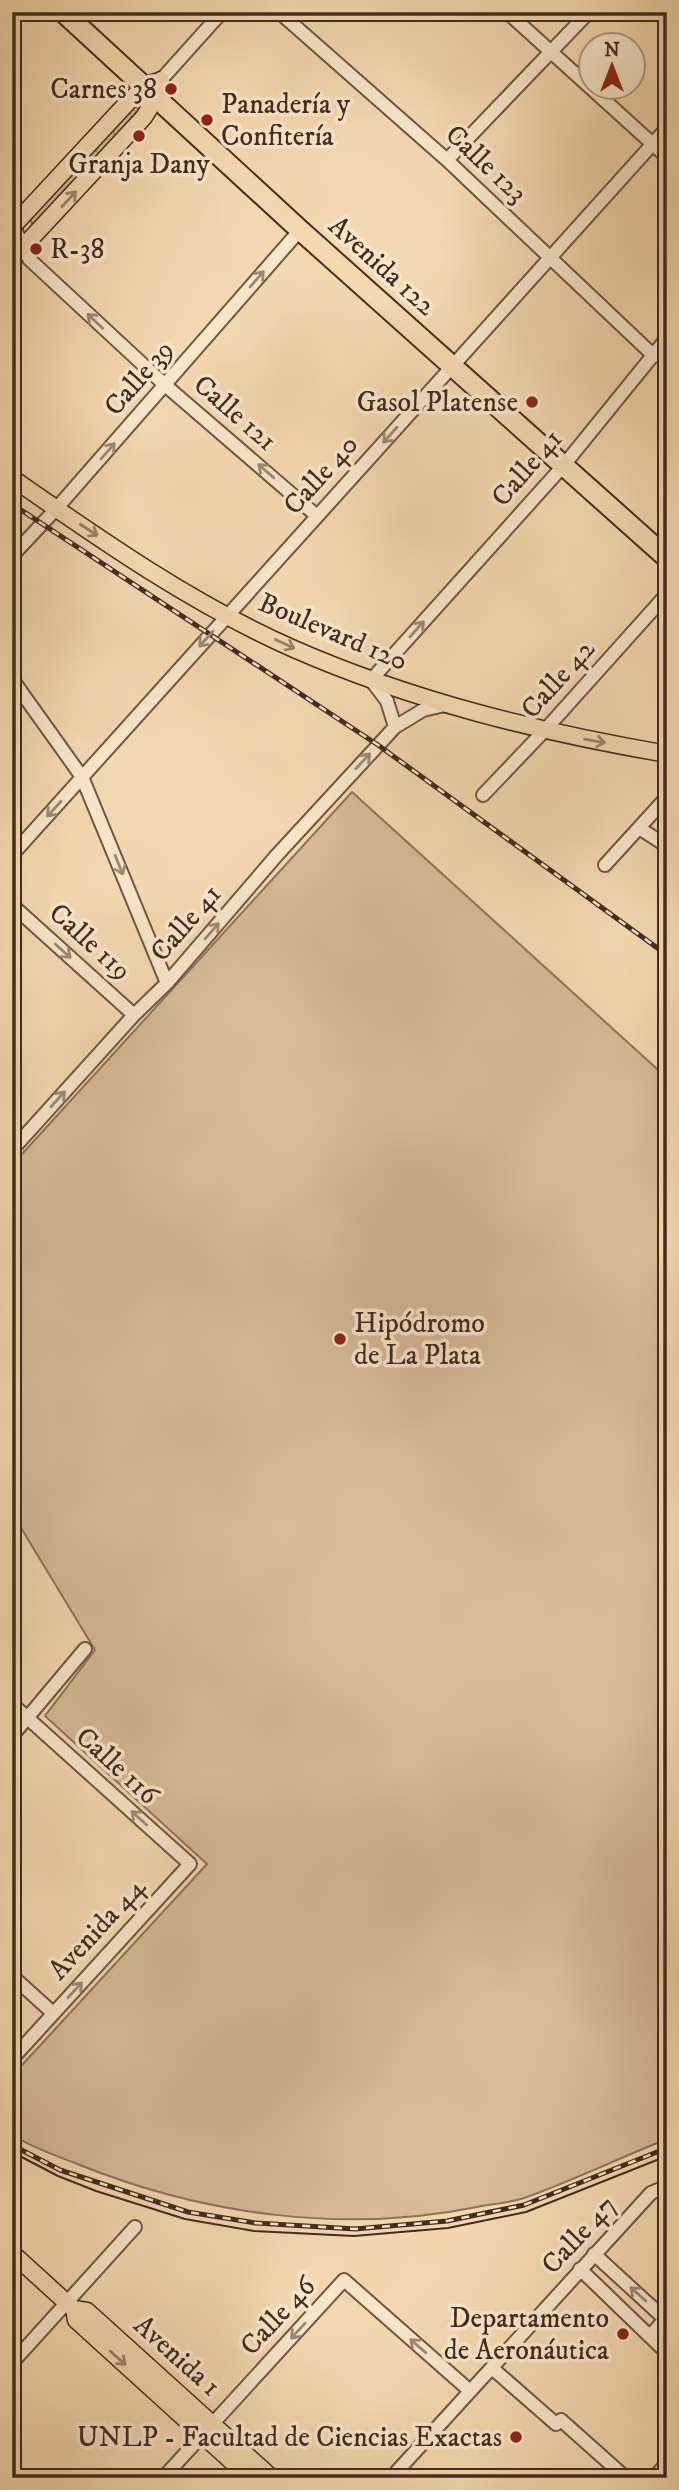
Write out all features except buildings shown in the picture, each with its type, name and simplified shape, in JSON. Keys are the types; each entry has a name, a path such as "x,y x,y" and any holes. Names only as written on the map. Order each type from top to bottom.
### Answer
{"highway":[{"name":"Avenida 122","path":"63,12 154,87 300,230 667,558"}],"main road":[{"path":"13,225 154,87"},
{"path":"17,254 144,117 154,87"},
{"name":"Boulevard 120","path":"12,478 161,577 294,648 371,680 447,705 586,740 667,754"},
{"name":"Avenida 1","path":"12,2253 71,2306 87,2311 207,2429 250,2478"},
{"name":"Avenida 1","path":"207,2429 272,2478"}],"street":[{"path":"154,87 222,12"},
{"name":"Calle 123","path":"279,12 447,160 654,356"},
{"path":"508,12 667,158"},
{"path":"447,160 589,12"},
{"name":"Calle 40","path":"12,855 667,128"},
{"name":"Calle 121","path":"13,225 17,254 29,259 165,385 317,516"},
{"name":"Calle 39","path":"12,556 300,230"},
{"name":"Calle 41","path":"371,680 564,465 667,338"},
{"name":"Calle 42","path":"482,794 545,730 667,594"},
{"path":"12,679 82,777 167,983"},
{"path":"371,680 387,701 395,727"},
{"name":"Calle 41","path":"12,1150 134,1015 167,983 277,855 395,727 423,710 447,705"},
{"path":"605,865 667,797"},
{"path":"639,828 667,846"},
{"name":"Calle 119","path":"12,905 134,1015"},
{"path":"12,1736 85,1649"},
{"name":"Calle 116","path":"12,1704 190,1864"},
{"name":"Avenida 44","path":"12,2059 190,1864"},
{"path":"12,1976 53,2013"},
{"name":"Calle 47","path":"391,2478 651,2193 667,2186"},
{"path":"12,2363 71,2306 135,2227"},
{"path":"594,2254 665,2319 650,2336"},
{"path":"580,2269 667,2353"},
{"name":"Calle 46","path":"163,2478 344,2280 470,2391"},
{"path":"492,2368 556,2424 561,2420 626,2478"},
{"path":"654,2478 667,2463"}],"green space":[{"path":"133,106 138,108 140,114 37,225 32,224 30,218"},
{"name":"Hipódromo de La Plata","path":"352,792 667,1078 667,2139 518,2200 427,2215 326,2219 276,2215 176,2196 80,2165 12,2135 12,2076 207,1864 45,1716 95,1650 12,1513 12,1165"}],"tram line":[{"path":"12,2152 58,2176 96,2191 185,2219 254,2231 354,2236 448,2228 526,2212 667,2156"}],"railway":[{"path":"12,504 378,745 667,955"},
{"path":"12,2145 60,2170 188,2212 256,2223 355,2229 447,2221 524,2205 667,2148"}],"place":[{"name":"Carnes 38","path":"171,89"},
{"name":"Panadería y Confitería","path":"207,120"},
{"name":"Granja Dany","path":"139,136"},
{"name":"R-38","path":"36,249"},
{"name":"Gasol Platense","path":"532,402"},
{"name":"Hipódromo de La Plata","path":"340,1339"},
{"name":"Departamento de Aeronáutica","path":"623,2334"},
{"name":"UNLP - Facultad de Ciencias Exactas","path":"516,2437"}]}
